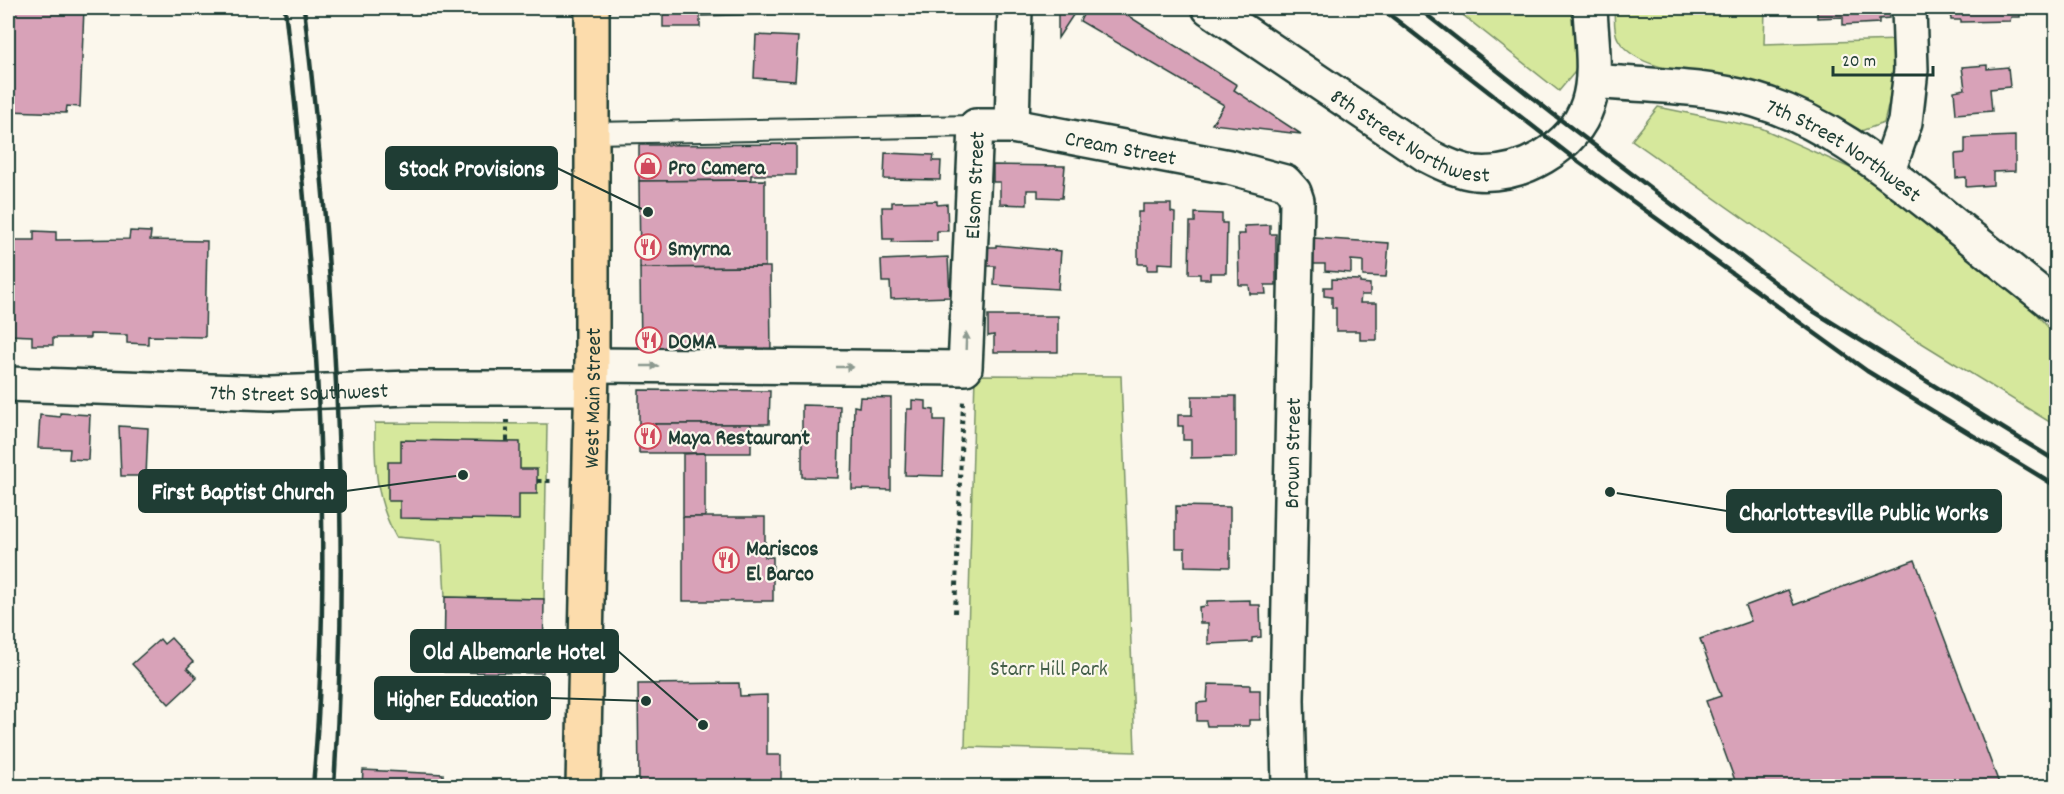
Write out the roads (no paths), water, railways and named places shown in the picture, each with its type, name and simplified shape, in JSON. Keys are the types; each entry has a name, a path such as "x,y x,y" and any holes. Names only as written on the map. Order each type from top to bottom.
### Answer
{"main road":[{"name":"West Main Street","path":"583,786 591,376 592,8"}],"street":[{"name":"Elsom Street","path":"591,376 949,368 976,126 1012,126 1015,8"},
{"name":"8th Street Northwest","path":"1209,8 1428,156 1448,167 1475,173 1508,171 1530,164 1555,150 1574,130 1588,105 1593,81 1590,8"},
{"path":"1888,171 1905,122 1911,70 1909,8"},
{"name":"7th Street Northwest","path":"1593,81 1703,91 1754,100 1822,128 1888,171 2056,306"},
{"name":"Cream Street","path":"1012,126 1229,167"},
{"name":"Brown Street","path":"1229,167 1285,182 1298,201 1287,700 1289,786"},
{"name":"7th Street Southwest","path":"8,384 270,393 411,388 591,376"}],"lane":[{"path":"592,133 976,126"}],"railway":[{"path":"285,8 312,299 322,494 320,689 313,786"},
{"path":"304,8 324,202 337,396 341,591 334,786"},
{"path":"1381,8 1580,163 1867,371 2056,486"},
{"path":"1418,8 1553,114 1810,309 2056,461"}],"place":[{"name":"Pro Camera","path":"648,166"},
{"name":"Stock Provisions","path":"648,212"},
{"name":"Smyrna","path":"648,247"},
{"name":"DOMA","path":"649,340"},
{"name":"Maya Restaurant","path":"648,436"},
{"name":"First Baptist Church","path":"463,475"},
{"name":"Charlottesville Public Works","path":"1610,492"},
{"name":"Mariscos El Barco","path":"726,560"},
{"name":"Higher Education","path":"646,701"},
{"name":"Old Albemarle Hotel","path":"703,725"}],"park label":[{"name":"Starr Hill Park","path":"1049,667"}]}
